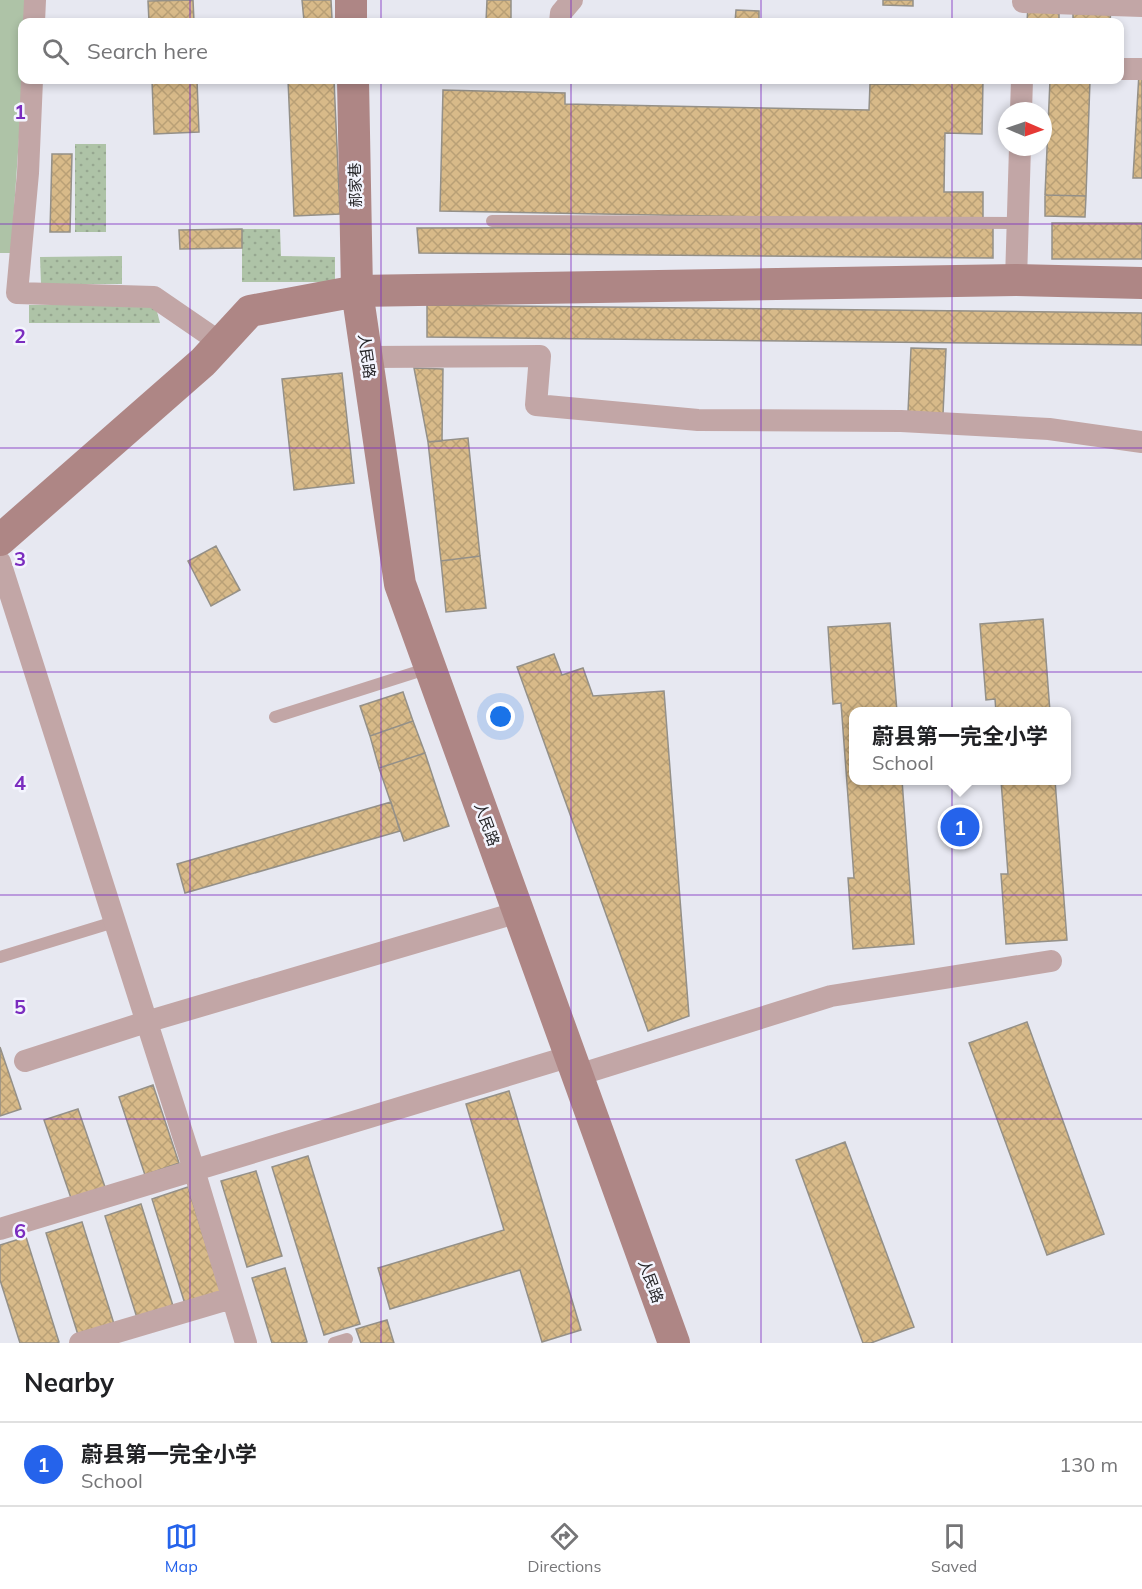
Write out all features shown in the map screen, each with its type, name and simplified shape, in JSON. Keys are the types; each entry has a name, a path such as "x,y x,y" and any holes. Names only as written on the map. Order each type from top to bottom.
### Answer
{"street":[{"path":"34,0 34,18"},
{"path":"351,0 351,18"},
{"path":"560,18 561,13 572,0"},
{"path":"1023,8 1142,6"},
{"path":"1124,69 1142,69"},
{"path":"32,84 28,173 8,293 154,297 221,342"},
{"name":"郝家巷","path":"352,84 357,291"},
{"path":"1021,102 1022,84"},
{"path":"1016,280 1020,156"},
{"path":"0,540 203,362 249,311 357,291 1016,280 1142,283"},
{"name":"人民路","path":"357,291 400,584 674,1343"},
{"path":"367,357 540,356 536,405 698,420 901,421 1049,429 1142,442"},
{"path":"0,562 194,1170 246,1343"},
{"path":"26,1061 146,1022 519,912"},
{"path":"0,1229 194,1170 831,996 1051,961"},
{"path":"80,1343 232,1298"}],"lane":[{"path":"492,221 1018,223"},
{"path":"274,717 430,667"},
{"path":"0,957 114,922"},
{"path":"334,1343 347,1339"}],"green space":[{"path":"0,0 27,0 26,18 18,18 18,84 23,84 11,253 0,253"},
{"path":"75,144 106,144 106,232 75,232"},
{"path":"242,229 280,229 281,256 335,257 335,282 242,282"},
{"path":"122,256 122,284 41,284 40,257"},
{"path":"155,304 160,323 29,323 29,305"}],"building":[{"path":"193,0 194,18 149,18 148,1"},
{"path":"302,0 331,0 332,18 304,18"},
{"path":"487,0 511,0 511,18 486,18"},
{"path":"883,0 913,0 913,6 883,5"},
{"path":"1028,6 1059,7 1059,18 1027,18"},
{"path":"1073,8 1111,9 1110,18 1073,18"},
{"path":"736,10 759,11 759,18 735,18"},
{"path":"1139,73 1142,73 1142,178 1133,178"},
{"path":"152,84 197,84 199,132 154,134"},
{"path":"288,84 334,84 340,214 294,216"},
{"path":"870,84 983,84 982,134 945,133 944,192 983,192 983,221 440,211 443,90 565,93 565,104 869,110"},
{"path":"1050,84 1090,84 1086,196 1045,195 1047,156 1052,156"},
{"path":"52,154 72,154 70,232 50,232"},
{"path":"1045,195 1086,196 1085,217 1045,216"},
{"path":"1052,223 1142,223 1142,259 1052,259"},
{"path":"993,227 993,258 419,253 417,228"},
{"path":"242,229 242,248 180,249 179,230"},
{"path":"427,305 1142,313 1142,345 427,337"},
{"path":"911,348 946,349 943,414 908,412"},
{"path":"414,368 443,369 442,441 428,442"},
{"path":"342,373 354,483 294,490 282,379"},
{"path":"468,438 480,556 441,561 428,442"},
{"path":"216,546 240,590 211,606 188,561"},
{"path":"480,556 486,608 446,612 441,561"},
{"path":"1043,619 1050,707 996,707 995,699 986,700 980,624"},
{"path":"890,623 897,707 849,707 849,785 902,785 914,944 853,949 848,878 854,878 841,703 833,704 828,627"},
{"path":"554,654 562,675 583,668 593,696 664,691 689,1016 648,1031 517,667"},
{"path":"403,692 413,721 370,736 360,706"},
{"path":"413,721 425,753 379,768 370,736"},
{"path":"425,753 449,826 404,841 379,768"},
{"path":"1001,785 1055,785 1067,940 1006,944 1001,874 1008,874"},
{"path":"391,802 400,831 185,893 177,864"},
{"path":"1027,1022 1104,1234 1047,1255 969,1043"},
{"path":"0,1047 21,1109 0,1116"},
{"path":"153,1085 179,1163 145,1175 119,1097"},
{"path":"509,1091 581,1330 542,1342 520,1270 390,1309 378,1268 504,1230 466,1104"},
{"path":"78,1109 105,1187 71,1198 44,1120"},
{"path":"845,1142 914,1327 871,1343 863,1343 796,1160"},
{"path":"308,1156 360,1324 324,1335 272,1167"},
{"path":"256,1171 282,1256 247,1267 221,1181"},
{"path":"188,1187 221,1292 185,1304 152,1199"},
{"path":"141,1204 174,1309 138,1321 105,1216"},
{"path":"82,1222 115,1327 79,1338 46,1233"},
{"path":"26,1237 59,1342 57,1343 20,1343 0,1280 0,1245"},
{"path":"285,1268 307,1342 272,1343 252,1278"},
{"path":"387,1320 394,1343 361,1343 356,1329"}],"place":[{"name":"蔚县第一完全小学","path":"960,827"}]}
